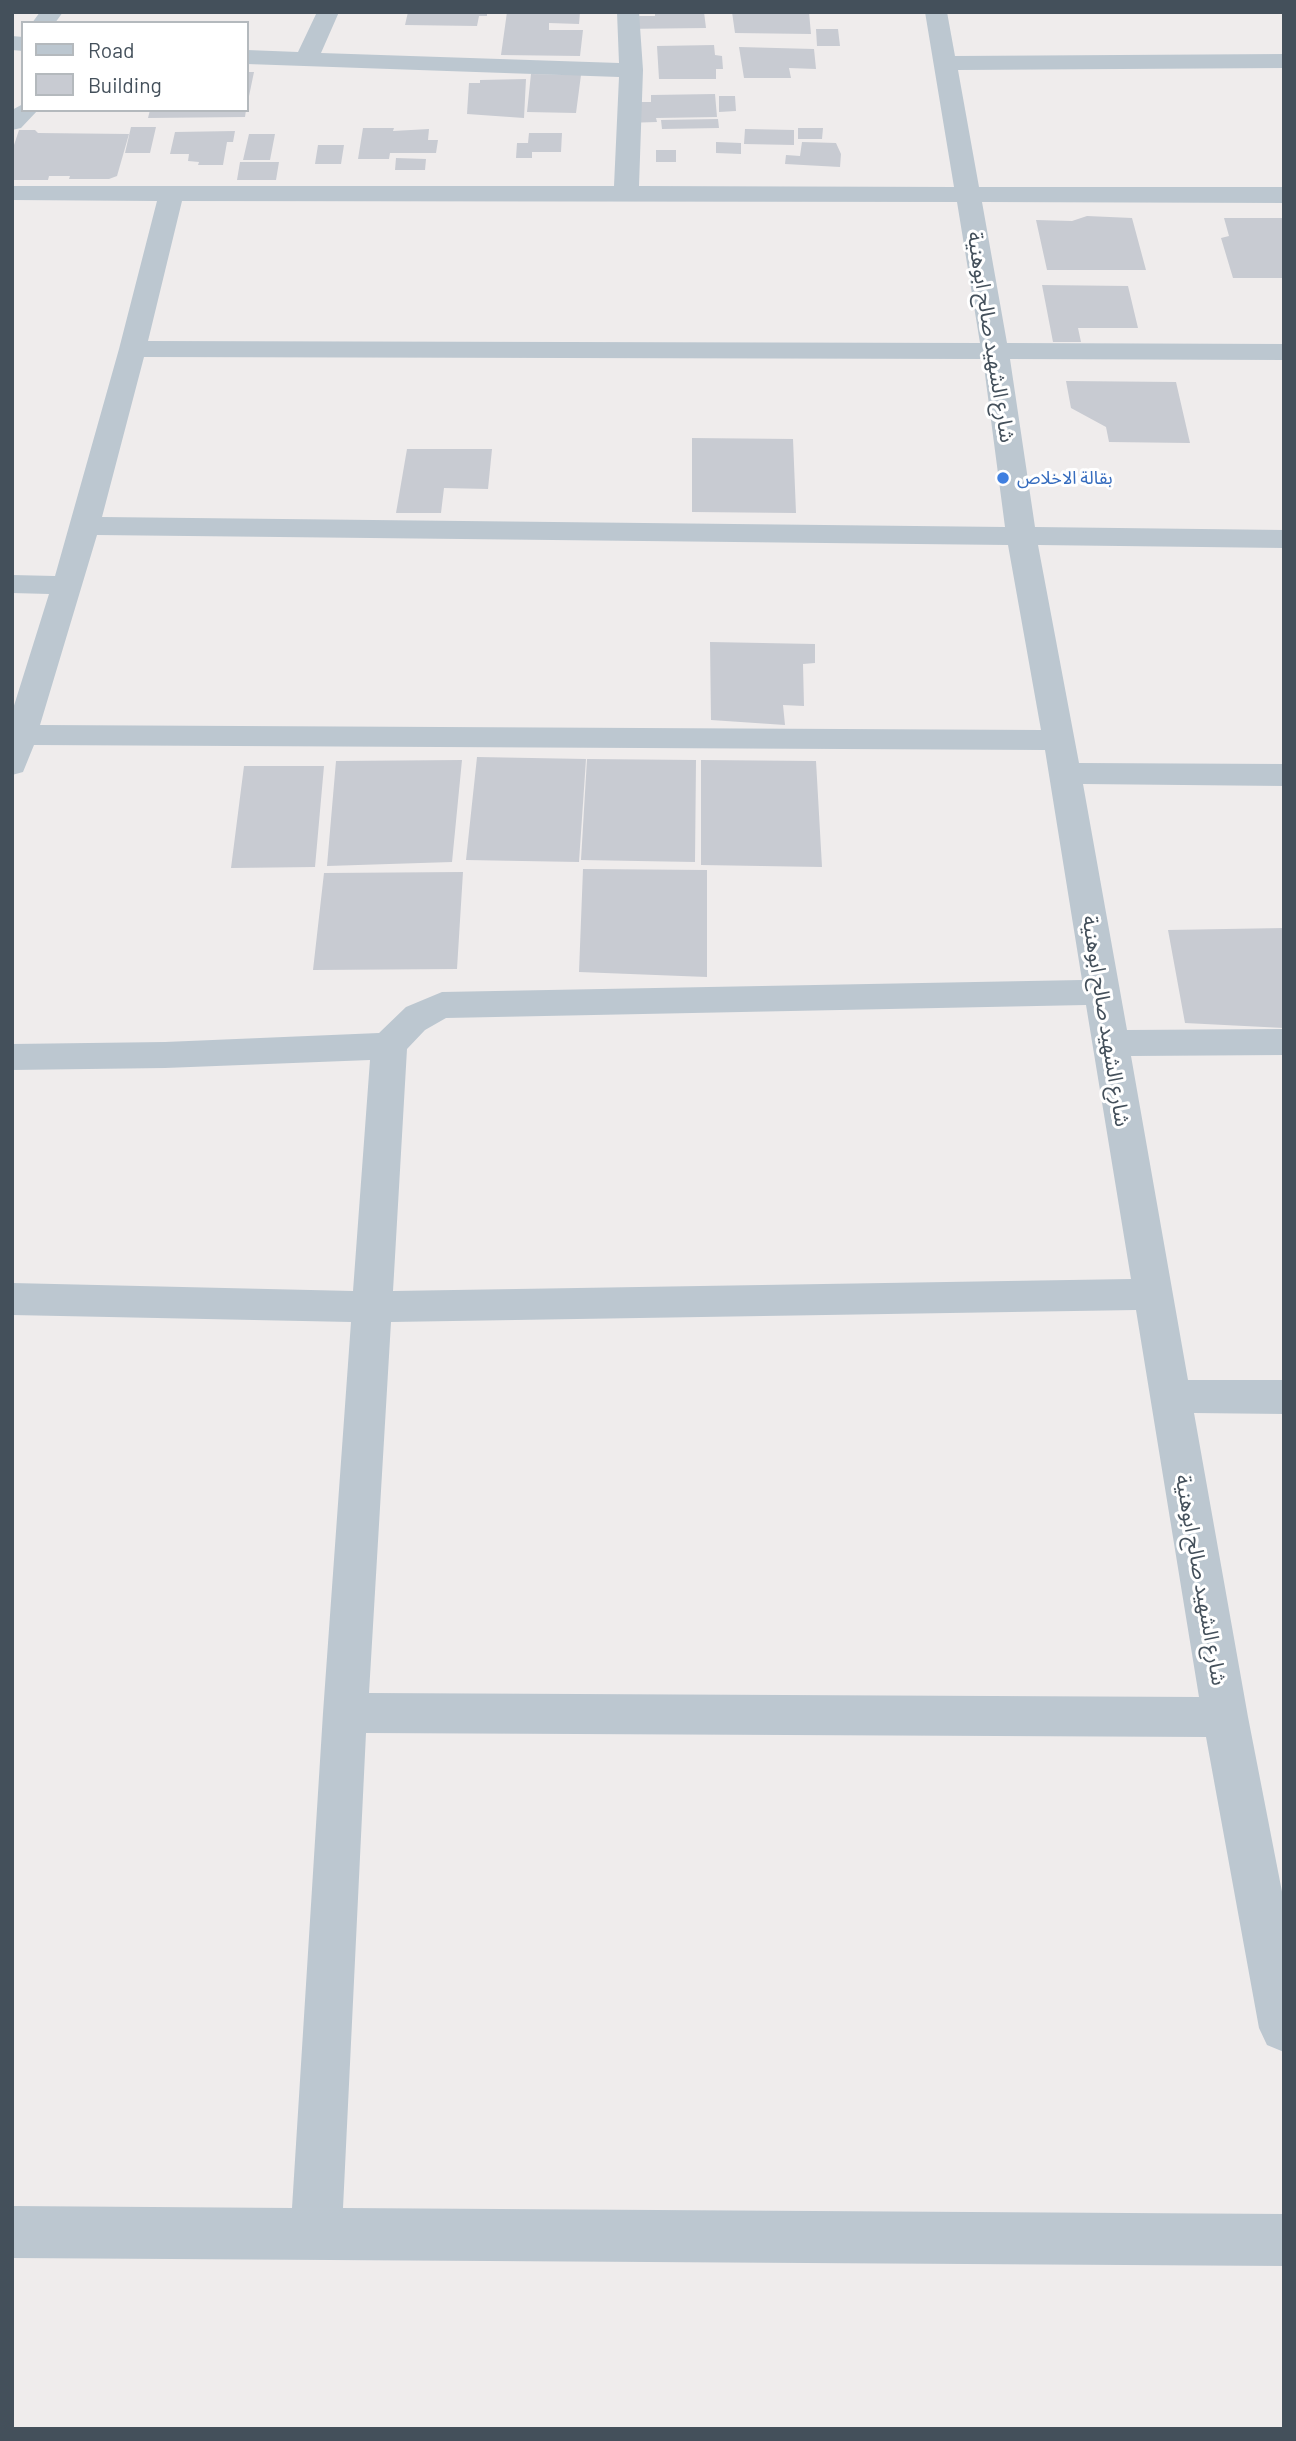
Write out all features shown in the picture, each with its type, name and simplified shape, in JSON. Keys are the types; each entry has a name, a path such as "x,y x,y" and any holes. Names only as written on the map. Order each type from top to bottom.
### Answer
{"street":[{"path":"306,60 328,12"},
{"path":"626,194 631,71 628,12"},
{"name":"شارع الشهيد صالح ابوهنية","path":"936,12 995,350 1021,535 1062,757 1225,1717 1273,1914 1284,2028"},
{"path":"248,57 631,71"},
{"path":"943,63 1284,61"},
{"path":"12,193 1284,195"},
{"path":"171,195 134,349 85,526 17,750 1062,757 1284,775"},
{"path":"134,349 1284,352"},
{"path":"85,526 1284,539"},
{"path":"12,584 68,585"},
{"path":"316,2232 345,1713 389,1046 405,1024 442,1005 1102,992"},
{"path":"1110,1043 1284,1042"},
{"path":"12,1057 165,1055 389,1046"},
{"path":"12,1299 372,1307 1153,1294"},
{"path":"1169,1396 1284,1396"},
{"path":"345,1713 1225,1717"},
{"path":"12,2232 1284,2240"}],"building":[{"path":"408,12 487,12 487,16 479,16 477,26 405,25"},
{"path":"507,12 580,12 579,24 549,23 549,30 583,30 580,56 501,55"},
{"path":"655,12 704,12 706,28 620,29 619,16 655,16"},
{"path":"732,12 809,12 811,34 735,33"},
{"path":"816,29 838,29 840,46 817,46"},
{"path":"714,45 715,55 722,56 723,69 716,69 716,79 659,79 657,46"},
{"path":"739,47 814,49 816,69 789,68 791,78 744,78"},
{"path":"248,72 254,72 248,101"},
{"path":"531,74 581,75 576,113 527,112"},
{"path":"526,79 524,118 467,114 469,83 480,83 480,80"},
{"path":"715,94 717,117 656,118 657,122 624,123 622,102 651,102 651,95"},
{"path":"719,96 735,96 736,111 719,112"},
{"path":"150,112 246,112 245,117 148,118"},
{"path":"718,119 719,128 662,129 661,120"},
{"path":"131,127 156,127 150,153 125,153"},
{"path":"363,128 394,128 393,131 429,129 428,140 438,140 436,153 390,153 389,159 358,159"},
{"path":"798,128 823,128 822,139 798,139"},
{"path":"745,129 794,130 794,145 744,144"},
{"path":"19,130 35,130 38,133 129,134 117,176 109,179 49,176 48,180 12,180 12,151"},
{"path":"235,131 233,142 227,142 223,165 198,165 199,162 188,161 189,154 170,154 175,132"},
{"path":"529,133 562,133 561,152 532,152 532,158 516,158 517,143 528,143"},
{"path":"249,134 275,134 270,160 243,160"},
{"path":"716,142 741,143 741,154 716,153"},
{"path":"802,142 836,143 841,154 840,167 785,164 786,155 800,156"},
{"path":"318,145 344,145 341,164 315,164"},
{"path":"656,150 676,150 676,162 656,162"},
{"path":"396,158 426,159 425,170 395,170"},
{"path":"240,162 279,162 276,180 237,180"},
{"path":"1087,216 1132,218 1146,270 1047,270 1036,220 1072,221"},
{"path":"1224,218 1284,218 1284,278 1233,278 1221,238 1229,236"},
{"path":"1042,285 1128,286 1138,328 1078,328 1081,342 1053,342"},
{"path":"1066,381 1176,382 1190,443 1109,442 1106,427 1071,408"},
{"path":"692,438 793,439 796,513 692,512"},
{"path":"407,449 492,449 488,489 444,488 441,513 396,513"},
{"path":"710,642 815,644 815,663 803,664 804,706 783,705 785,725 711,720"},
{"path":"477,757 586,759 579,862 466,860"},
{"path":"587,759 696,760 695,862 581,860"},
{"path":"462,760 452,862 327,866 336,761"},
{"path":"701,760 816,761 822,867 701,865"},
{"path":"244,766 324,766 315,867 231,868"},
{"path":"583,869 707,870 707,977 579,972"},
{"path":"463,872 457,969 313,970 324,873"},
{"path":"1284,928 1284,1028 1185,1023 1168,930"}],"place":[{"name":"بقالة الاخلاص","path":"1003,478"}]}
